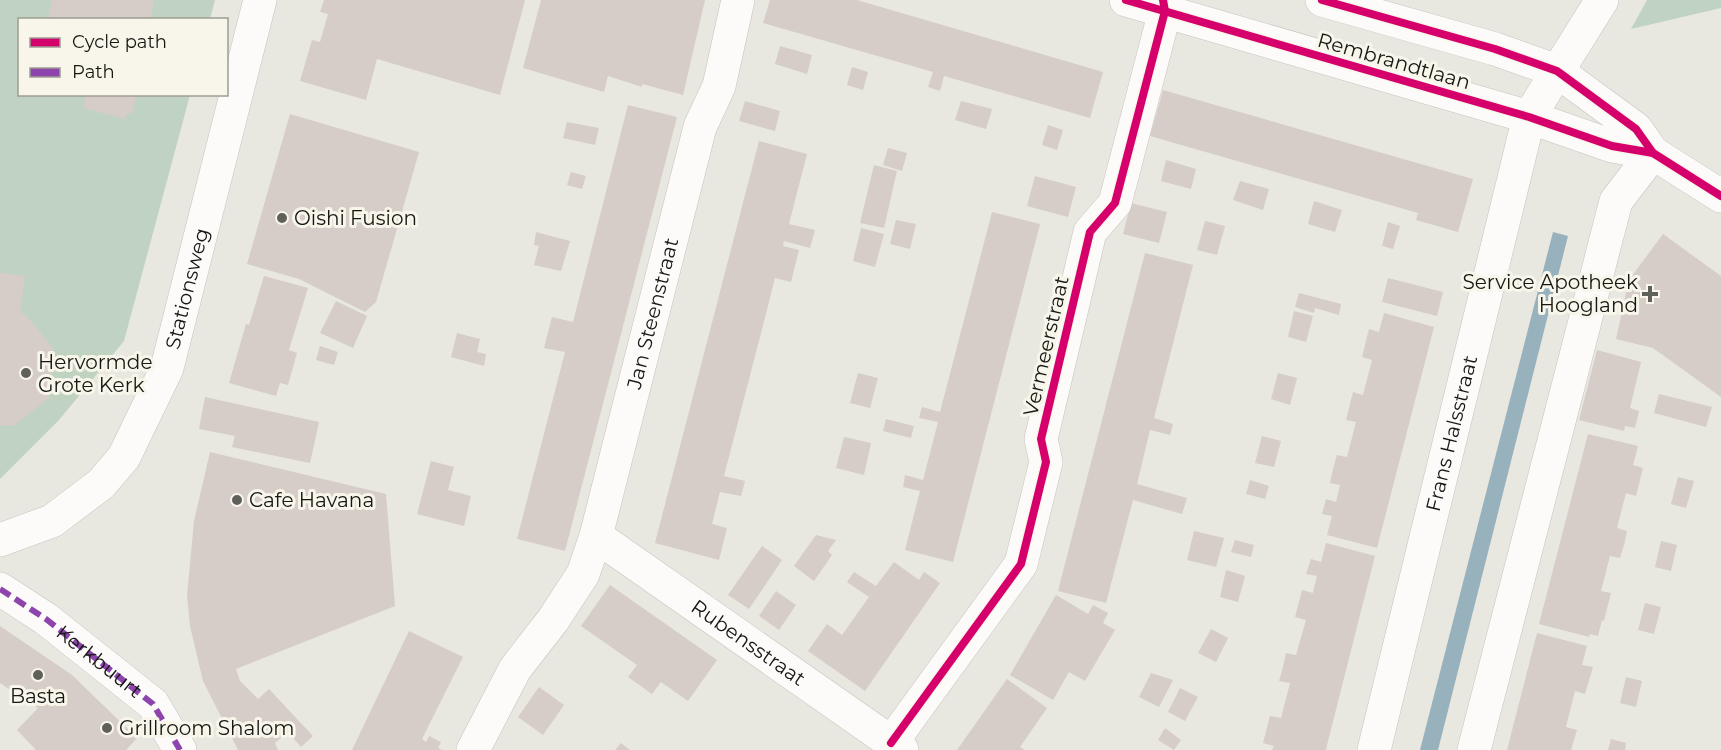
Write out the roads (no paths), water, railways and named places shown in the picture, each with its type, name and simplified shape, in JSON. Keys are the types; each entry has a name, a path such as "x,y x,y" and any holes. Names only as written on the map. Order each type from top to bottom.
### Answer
{"street":[{"name":"Stationsweg","path":"0,540 52,520 101,484 124,457 167,368 260,0"},
{"name":"Jan Steenstraat","path":"473,750 515,669 553,620 583,574 596,536 700,128 719,86 738,0"},
{"name":"Rembrandtlaan","path":"1126,0 1164,5 1529,117 1612,146 1653,153"},
{"name":"Rembrandtlaan","path":"1322,0 1495,49 1557,71 1636,129 1653,153 1721,196"},
{"name":"Frans Halsstraat","path":"1374,750 1529,117 1602,0"},
{"name":"Vermeerstraat","path":"896,746 1021,564 1046,462 1041,439 1090,232 1115,203 1164,5"},
{"path":"1474,750 1616,201 1653,153"},
{"name":"Rubensstraat","path":"596,536 896,746"},
{"name":"Kerkbuurt","path":"0,588 46,619 153,704 180,750"}],"water":[{"path":"1553,232 1568,236 1438,750 1420,750"}],"place":[{"name":"Oishi Fusion","path":"282,218"},
{"name":"Service Apotheek Hoogland","path":"1650,294"},
{"name":"Hervormde Grote Kerk","path":"26,373"},
{"name":"Cafe Havana","path":"237,500"},
{"name":"Basta","path":"38,675"},
{"name":"Grillroom Shalom","path":"107,728"}]}
